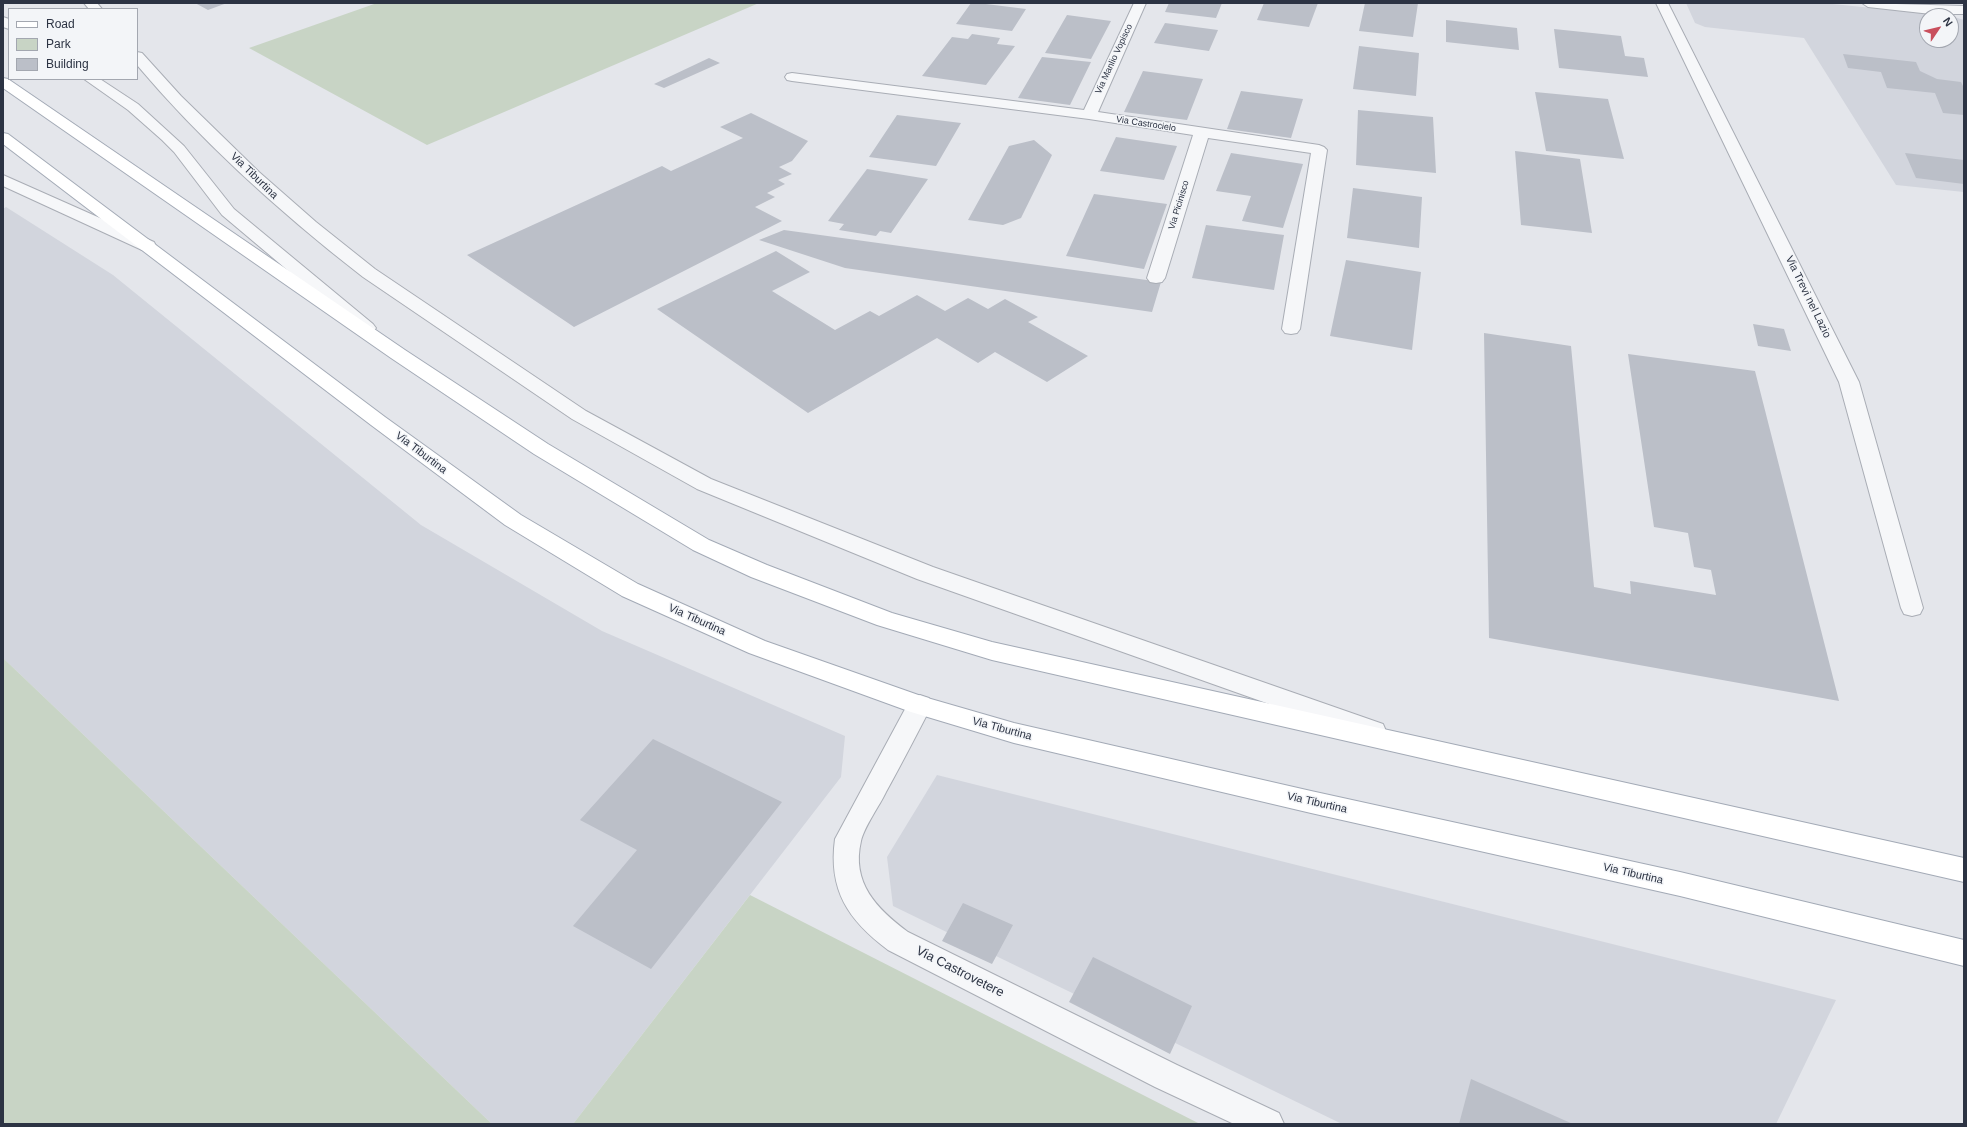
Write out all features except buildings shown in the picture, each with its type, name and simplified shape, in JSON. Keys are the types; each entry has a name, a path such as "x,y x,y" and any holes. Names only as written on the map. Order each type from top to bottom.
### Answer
{"main road":[{"name":"Via Tiburtina","path":"3,82 398,354 540,449 701,545 760,571 885,619 992,651 1964,870"},
{"name":"Via Tiburtina","path":"3,137 460,482 513,520 596,571 687,617 750,644 920,705 1014,733 1311,802 1680,884 1964,953"}],"street":[{"name":"Via Manlio Vopisco","path":"1089,115 1140,3"},
{"name":"Via Trevi nel Lazio","path":"1662,3 1849,382 1912,608"},
{"path":"1868,3 1931,10 1964,10"},
{"name":"Via Tiburtina","path":"138,57 175,98 268,190 337,249 375,277 579,415 704,484 925,573 1428,750"},
{"name":"Via Castrocielo","path":"792,77 1089,115 1319,150 1291,330"},
{"name":"Via Tiburtina","path":"92,80 133,108 167,136 179,149 228,212 398,354"},
{"name":"Via Picinisco","path":"1156,278 1202,132"},
{"name":"Via Tiburtina","path":"3,180 150,247"},
{"name":"Via Castrovetere","path":"920,705 848,839 845,854 848,880 855,899 867,914 882,929 898,941 1159,1073 1268,1124"}],"shaded area":[{"path":"1686,3 1823,3 1919,13 1919,48 1959,48 1959,18 1964,20 1964,192 1896,185 1804,38 1705,27 1695,23"},
{"path":"6,207 113,275 421,525 602,631 845,736 841,777 573,1124 492,1124 3,658 3,209"},
{"path":"937,775 1836,1000 1776,1124 1342,1124 893,906 887,857"}],"green space":[{"path":"377,3 759,3 427,145 249,48"},
{"path":"3,658 492,1124 3,1124"},
{"path":"750,895 1200,1124 573,1124"}]}
